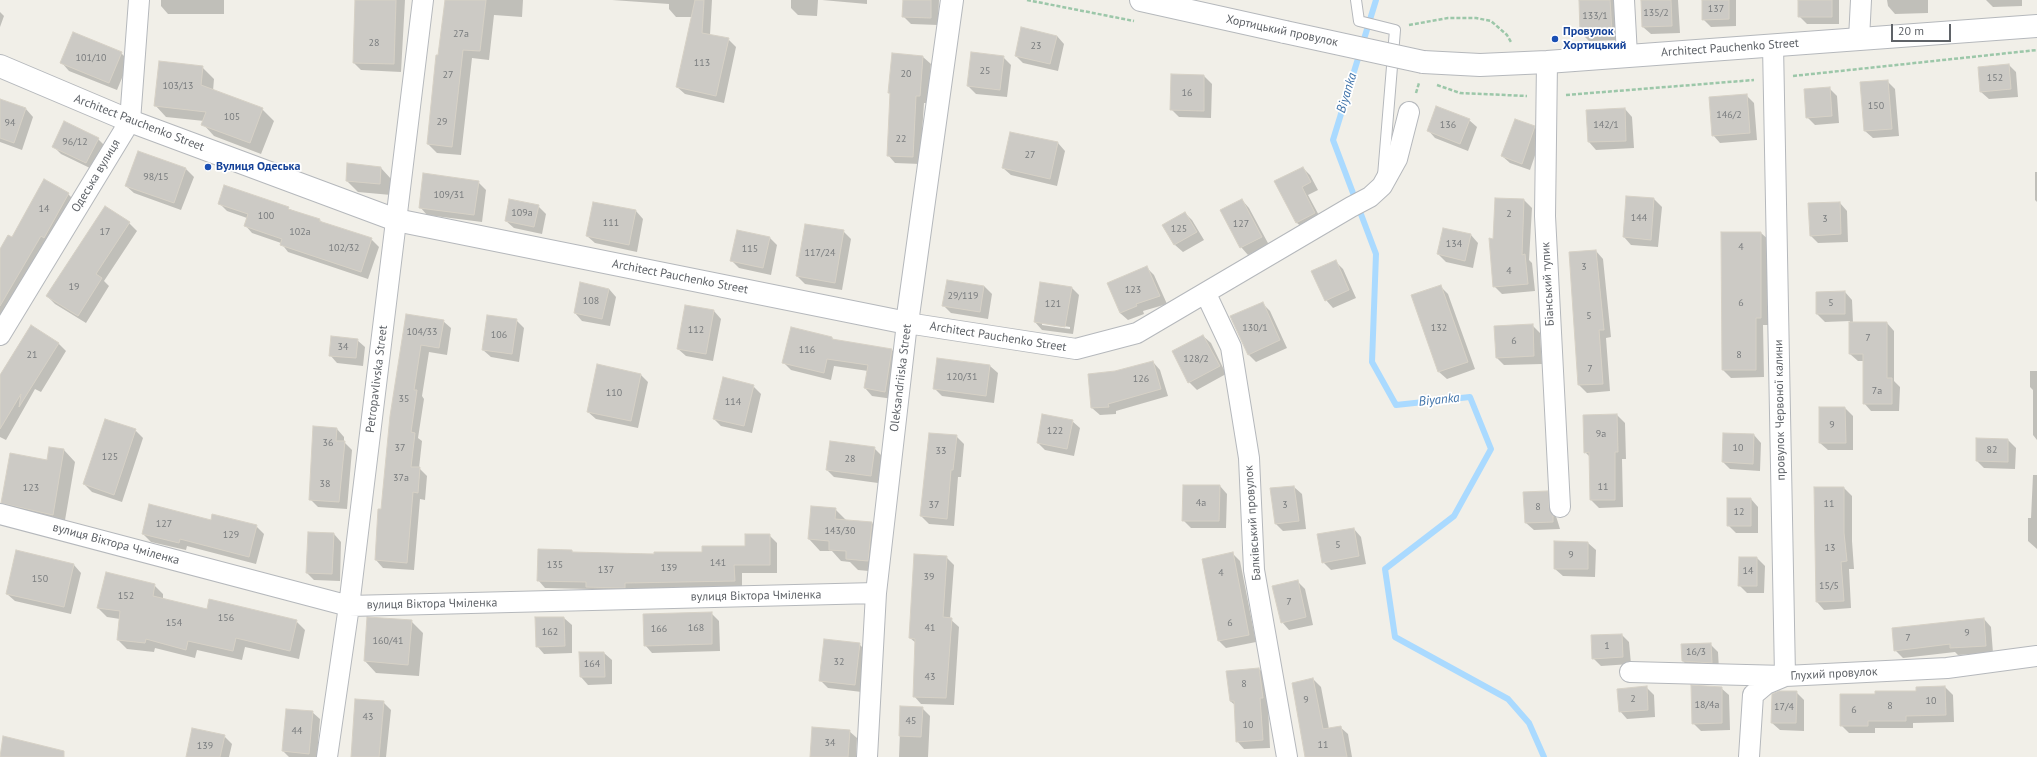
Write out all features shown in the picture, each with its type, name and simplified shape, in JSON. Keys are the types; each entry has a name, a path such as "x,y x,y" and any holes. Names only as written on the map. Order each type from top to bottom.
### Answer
{"street":[{"name":"Одеська вулиця","path":"0,335 130,121 139,0"},
{"name":"Petropavlivska Street","path":"327,757 349,606 423,0"},
{"name":"Oleksandriiska Street","path":"867,757 876,593 907,323 952,0"},
{"name":"Хортицький провулок","path":"1141,0 1423,62"},
{"path":"1624,0 1627,56"},
{"path":"1859,39 1861,0"},
{"name":"Architect Pauchenko Street","path":"1423,62 1480,65 1547,62 2037,26"},
{"name":"провулок Червоної калини","path":"1773,45 1785,676"},
{"name":"Біанський тупик","path":"1547,62 1544,216 1560,507"},
{"name":"Architect Pauchenko Street","path":"0,66 130,121 396,220 907,323 1076,349 1137,333 1206,294 1376,191"},
{"path":"1376,191 1397,159 1409,112"},
{"name":"Балківський провулок","path":"1206,294 1232,347 1249,458 1254,570 1287,757"},
{"name":"вулиця Віктора Чміленка","path":"0,514 349,606 876,593"},
{"name":"Глухий провулок","path":"1630,672 1785,676 1947,668 2037,656"},
{"path":"1749,757 1753,695 1766,684 1785,676"}],"lane":[{"path":"1356,0 1359,21 1395,30 1376,191"}],"path":[{"path":"1395,30 1415,23 1448,18 1476,18 1491,21 1507,35 1514,48"},
{"path":"1434,84 1460,93 1547,97 1774,78 2037,50"}],"building":[{"path":"355,0 396,0 394,64 353,63"},
{"path":"445,0 486,0 480,51 463,50 452,147 427,144 436,55 438,55"},
{"path":"695,0 704,0 702,33 729,38 716,96 676,87"},
{"path":"903,0 931,0 931,18 902,17"},
{"path":"1579,0 1610,0 1612,32 1580,34"},
{"path":"1641,0 1671,0 1672,26 1642,27"},
{"path":"1702,0 1729,0 1729,19 1702,20"},
{"path":"1798,0 1832,0 1832,17 1798,17"},
{"path":"1021,27 1057,36 1050,64 1015,56"},
{"path":"73,32 122,52 109,83 60,63"},
{"path":"971,52 1004,56 1000,90 967,86"},
{"path":"892,53 923,56 920,96 916,96 913,157 887,156 890,93 888,93"},
{"path":"159,61 203,66 201,85 263,108 250,143 201,125 206,112 154,106"},
{"path":"2009,64 2011,89 1980,92 1978,67"},
{"path":"1171,74 1204,75 1204,111 1170,110"},
{"path":"1888,80 1892,129 1864,131 1860,82"},
{"path":"1830,87 1832,116 1806,118 1804,89"},
{"path":"1747,94 1750,133 1712,136 1709,97"},
{"path":"0,99 26,108 14,143 0,138"},
{"path":"1436,106 1470,119 1460,144 1427,131"},
{"path":"1625,108 1626,141 1588,142 1586,110"},
{"path":"1515,119 1535,126 1522,164 1501,156"},
{"path":"64,121 99,138 86,163 52,147"},
{"path":"1010,132 1058,142 1050,179 1002,168"},
{"path":"138,151 186,168 174,203 125,186"},
{"path":"347,163 381,167 380,184 346,181"},
{"path":"1303,167 1311,182 1302,187 1315,213 1296,223 1274,181"},
{"path":"423,173 479,181 474,215 419,208"},
{"path":"44,179 69,193 44,238 41,236 0,306 0,249 8,235 12,237"},
{"path":"224,185 289,207 288,209 320,219 319,221 372,238 361,272 280,245 282,239 244,226 248,214 218,204"},
{"path":"1626,196 1654,198 1651,240 1623,237"},
{"path":"1495,198 1524,199 1522,255 1525,254 1528,284 1493,287 1489,238 1493,239"},
{"path":"509,199 539,205 534,227 505,221"},
{"path":"1242,199 1262,237 1240,248 1220,210"},
{"path":"593,202 636,210 629,245 586,236"},
{"path":"1840,202 1841,234 1810,236 1808,203"},
{"path":"105,206 130,222 96,274 102,278 78,316 46,296"},
{"path":"1185,212 1197,232 1174,245 1162,225"},
{"path":"805,224 844,230 835,283 796,276"},
{"path":"1443,228 1471,234 1465,261 1437,254"},
{"path":"737,230 770,237 763,268 730,261"},
{"path":"1721,232 1761,232 1761,318 1756,318 1756,370 1722,370"},
{"path":"1596,250 1604,330 1599,330 1603,384 1578,385 1569,252"},
{"path":"1336,260 1349,290 1325,301 1311,271"},
{"path":"1147,266 1160,296 1136,304 1137,306 1120,313 1107,283"},
{"path":"947,280 984,286 980,312 942,306"},
{"path":"580,282 609,289 602,319 574,313"},
{"path":"1040,282 1072,287 1065,327 1034,322"},
{"path":"1441,285 1468,362 1438,372 1411,295"},
{"path":"1845,291 1845,314 1816,314 1816,292"},
{"path":"1263,302 1280,340 1248,355 1230,316"},
{"path":"685,305 714,310 706,354 677,349"},
{"path":"406,314 444,320 439,348 421,345 414,390 417,390 411,432 415,433 411,467 420,467 418,493 413,492 407,563 375,560 378,509 381,509 390,416"},
{"path":"487,315 517,319 512,354 482,350"},
{"path":"1849,322 1887,322 1887,378 1892,378 1892,404 1863,404 1863,354 1849,354"},
{"path":"1533,324 1534,356 1496,358 1494,326"},
{"path":"31,325 59,343 19,407 21,394 0,429 0,375"},
{"path":"791,327 832,337 832,339 892,349 885,392 864,388 868,365 827,359 824,373 782,363"},
{"path":"1203,335 1220,366 1188,383 1172,351"},
{"path":"331,336 358,339 356,358 329,356"},
{"path":"937,358 990,365 986,396 933,389"},
{"path":"1153,361 1161,389 1108,404 1109,407 1091,408 1088,374 1115,371"},
{"path":"597,364 641,374 631,421 587,412"},
{"path":"723,377 754,385 744,426 713,419"},
{"path":"1819,407 1845,407 1846,443 1819,443"},
{"path":"1042,414 1073,420 1067,449 1037,443"},
{"path":"1617,414 1618,452 1615,452 1615,500 1590,500 1589,452 1584,453 1583,415"},
{"path":"105,419 136,429 114,495 83,484"},
{"path":"313,426 337,428 336,441 345,441 339,502 309,500"},
{"path":"929,433 957,435 953,470 951,470 947,519 920,516"},
{"path":"1723,433 1754,434 1753,464 1722,462"},
{"path":"1976,438 2008,439 2008,462 1976,461"},
{"path":"830,441 875,447 871,476 826,470"},
{"path":"49,447 64,449 53,515 1,503 10,453 47,460"},
{"path":"1183,485 1220,485 1219,521 1182,521"},
{"path":"1294,486 1299,521 1275,524 1270,488"},
{"path":"1814,487 1844,487 1844,533 1847,561 1841,562 1844,601 1816,602"},
{"path":"1548,491 1549,508 1553,515 1553,522 1525,523 1523,492"},
{"path":"1727,498 1751,498 1751,526 1727,526"},
{"path":"149,504 211,520 212,514 257,525 249,557 180,539 179,543 142,534"},
{"path":"811,506 836,508 835,519 872,522 868,561 846,559 846,551 829,550 829,541 808,539"},
{"path":"1354,528 1359,556 1322,563 1317,534"},
{"path":"308,532 334,533 332,574 306,573"},
{"path":"745,534 770,534 770,565 734,565 735,581 625,583 625,588 621,588 586,587 586,582 537,581 538,549 572,550 572,552 654,554 654,552 702,552 702,546 745,546"},
{"path":"1554,541 1588,542 1588,569 1554,569"},
{"path":"16,550 74,564 64,607 6,594"},
{"path":"1233,552 1249,635 1218,641 1202,559"},
{"path":"914,554 947,556 943,617 952,618 946,698 913,697 915,639 909,638"},
{"path":"1739,557 1757,557 1757,586 1738,586"},
{"path":"106,572 155,584 153,596 207,609 209,599 297,620 290,651 236,638 233,651 188,641 186,650 146,639 145,643 117,640 120,611 97,608"},
{"path":"1298,580 1306,617 1281,623 1272,586"},
{"path":"712,612 712,644 644,646 643,614"},
{"path":"367,617 412,620 408,665 364,661"},
{"path":"535,617 564,617 565,646 536,647"},
{"path":"1984,618 1986,646 1950,648 1950,644 1894,651 1892,628"},
{"path":"1622,634 1623,657 1592,659 1591,635"},
{"path":"824,639 860,643 855,685 819,681"},
{"path":"1711,643 1712,663 1682,661 1681,644"},
{"path":"579,652 604,652 605,677 580,677"},
{"path":"1259,668 1263,698 1260,698 1263,740 1236,742 1234,701 1230,701 1226,671"},
{"path":"1313,678 1323,729 1341,726 1347,757 1305,757 1292,683"},
{"path":"1691,685 1722,687 1722,723 1692,724"},
{"path":"1647,686 1648,710 1619,712 1617,689"},
{"path":"1945,686 1946,715 1906,716 1906,721 1868,721 1868,726 1840,726 1840,694 1875,694 1875,691 1916,691 1916,687"},
{"path":"1779,691 1797,691 1796,723 1771,723 1772,694"},
{"path":"355,699 384,701 379,757 351,757"},
{"path":"900,706 923,707 921,737 899,736"},
{"path":"286,709 313,711 309,754 282,751"},
{"path":"812,727 850,730 848,757 810,757"},
{"path":"192,728 225,735 220,757 186,757"},
{"path":"3,736 64,751 64,757 0,757"}],"waterway":[{"name":"Biyanka","path":"1376,0 1333,140 1376,254 1372,362 1396,405 1470,397 1491,449 1454,516 1385,569 1395,637 1508,699 1529,723 1544,757"}],"place":[{"name":"Провулок Хортицький","path":"1555,39"},
{"name":"Вулиця Одеська","path":"208,167"}]}
